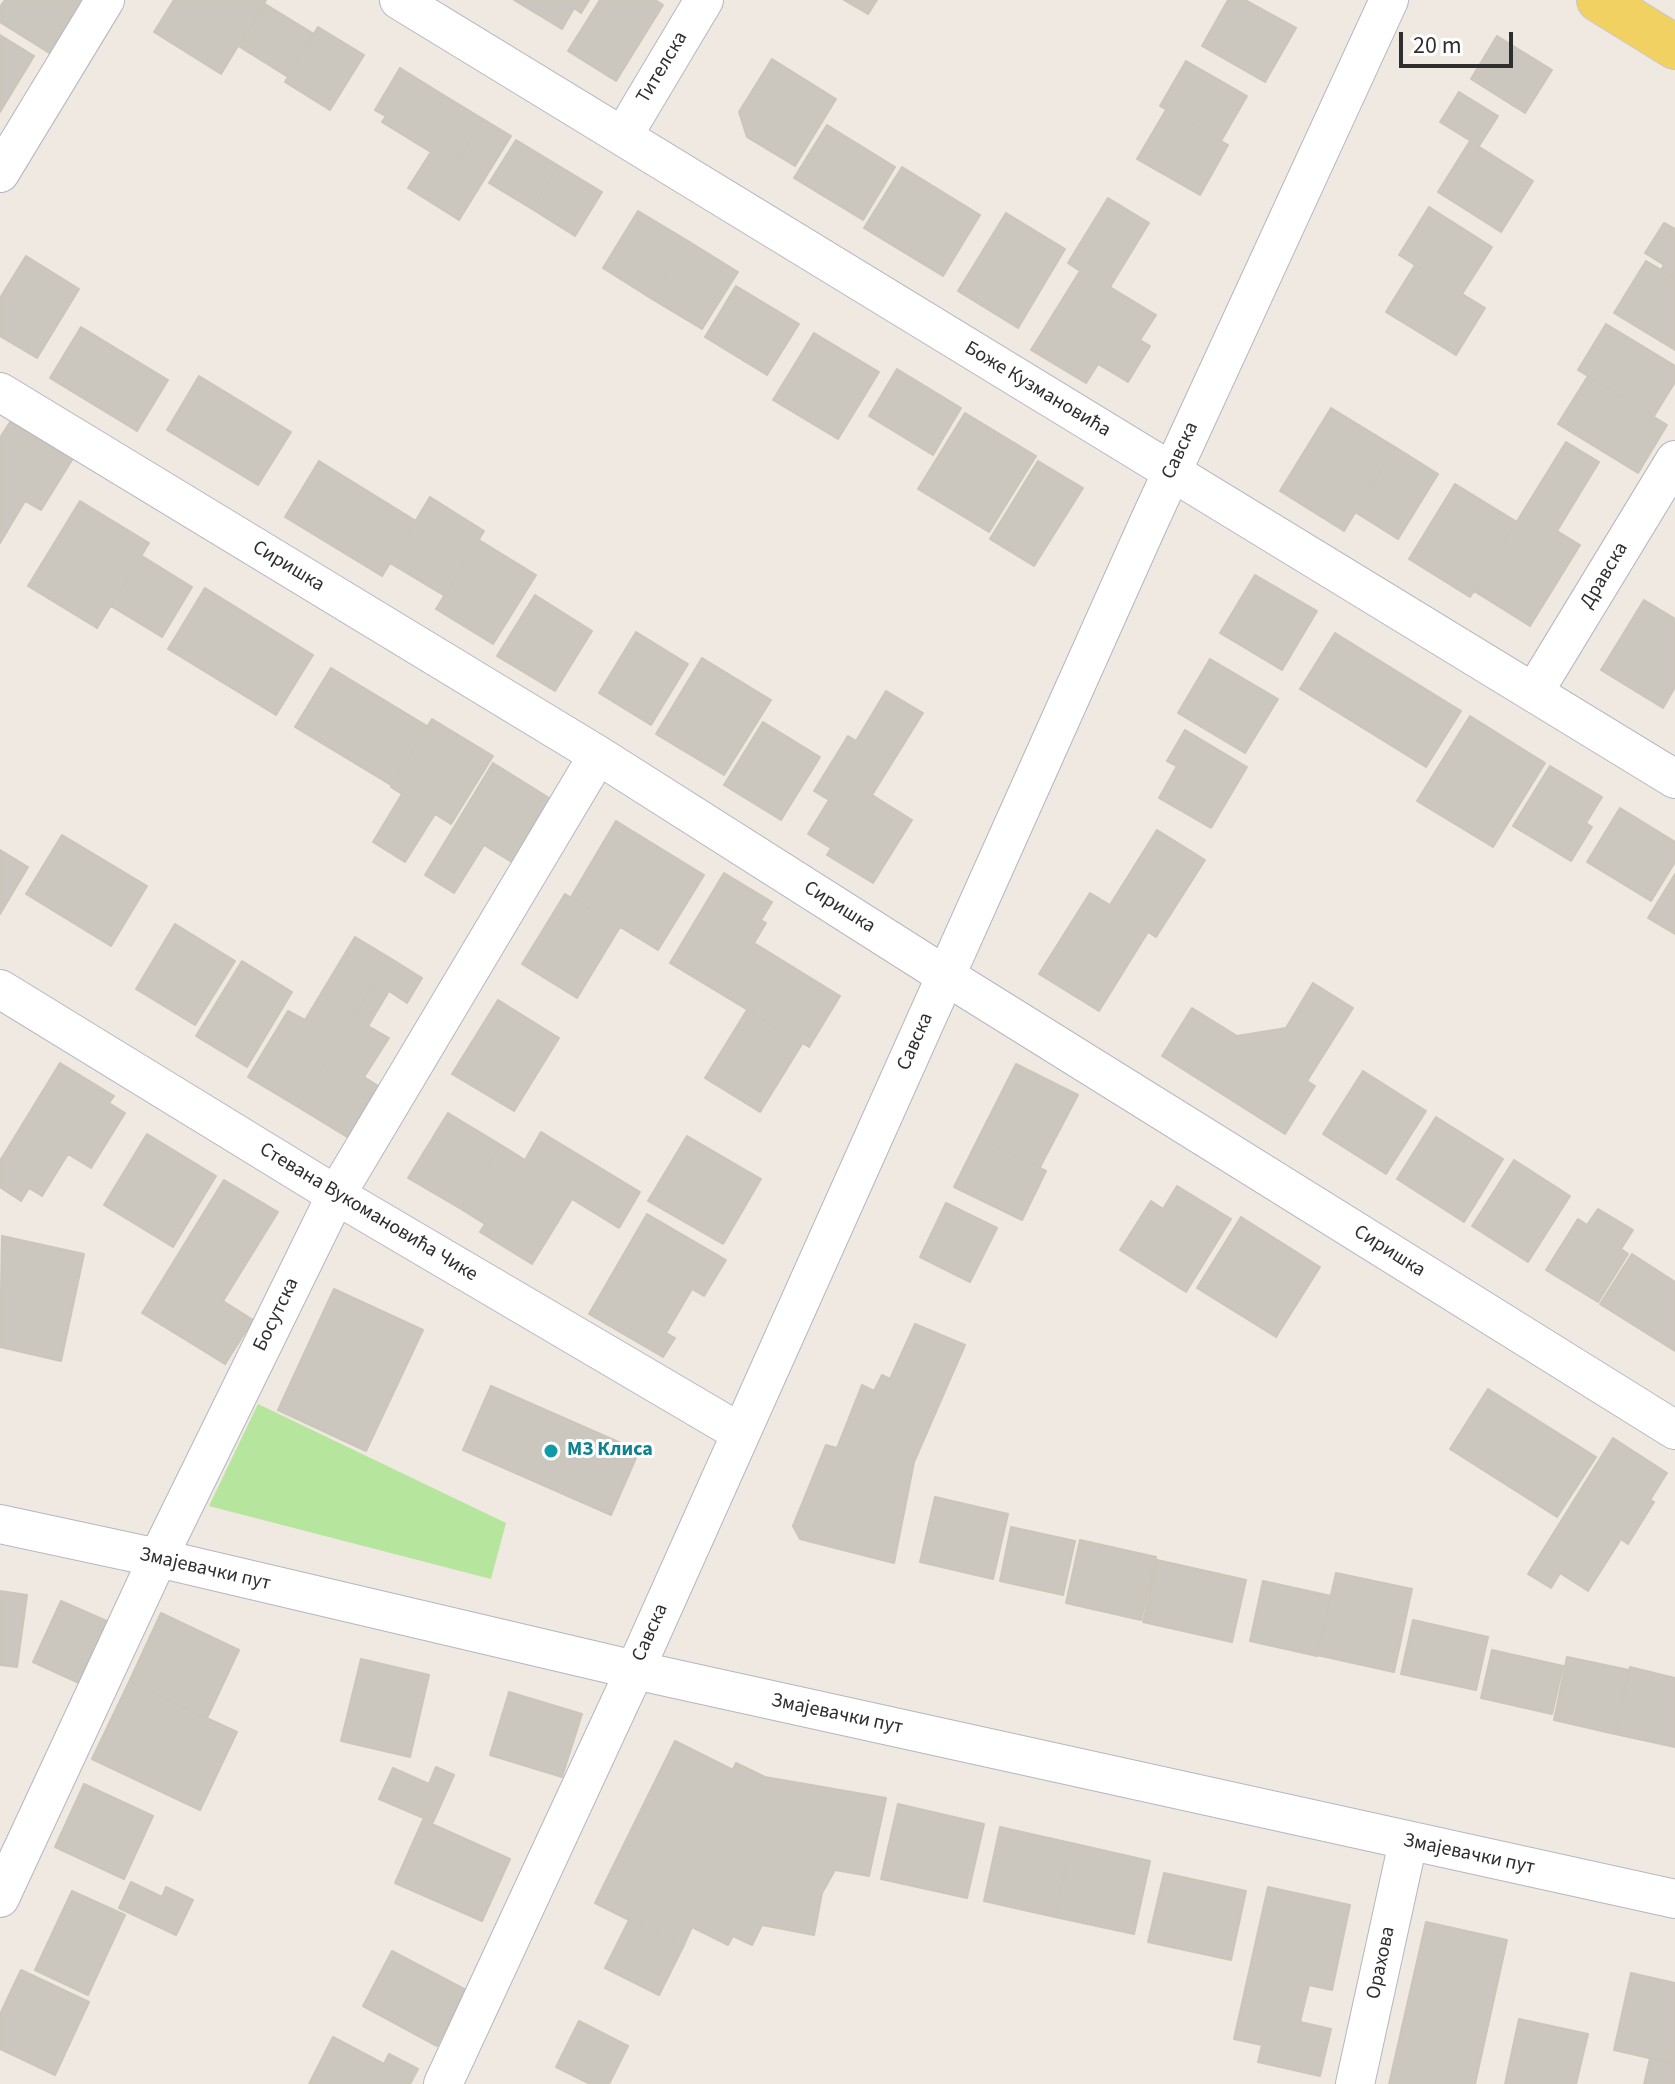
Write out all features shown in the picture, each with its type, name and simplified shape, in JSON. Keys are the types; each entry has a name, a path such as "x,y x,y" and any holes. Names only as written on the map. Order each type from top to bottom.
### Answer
{"main road":[{"path":"1599,0 1675,47"}],"street":[{"path":"0,173 105,0"},
{"name":"Боже Кузмановића","path":"399,0 1675,779"},
{"name":"Тителска","path":"623,136 704,0"},
{"name":"Савска","path":"443,2084 635,1670 1171,472 1389,0"},
{"name":"Сиришка","path":"0,392 598,755 946,976 1675,1430"},
{"name":"Дравска","path":"1534,692 1675,460"},
{"name":"Босутска","path":"0,1898 158,1558 336,1195 598,755"},
{"name":"Стевана Вукомановића Чике","path":"0,989 336,1195 739,1432"},
{"name":"Змајевачки пут","path":"0,1524 635,1670 1675,1899"},
{"name":"Орахова","path":"1355,2084 1408,1842"}],"green space":[{"path":"258,1404 506,1523 491,1579 209,1506"}],"building":[{"path":"5,0 84,0 51,54 0,22 0,7"},
{"path":"174,0 266,0 221,74 154,32"},
{"path":"514,0 589,0 581,13 574,8 562,29"},
{"path":"600,0 655,0 663,5 616,81 568,51"},
{"path":"844,0 877,0 868,14"},
{"path":"1228,0 1245,0 1296,28 1265,82 1202,46"},
{"path":"265,4 314,34 288,77 240,47"},
{"path":"318,27 364,55 330,110 285,82"},
{"path":"0,35 34,56 0,112"},
{"path":"1497,36 1552,70 1525,113 1471,79"},
{"path":"772,59 836,99 795,166 747,137 739,112"},
{"path":"1186,61 1247,96 1221,141 1160,106"},
{"path":"400,68 445,96 416,143 382,122 386,116 375,110"},
{"path":"1459,92 1498,116 1479,146 1440,122"},
{"path":"445,96 483,119 432,203 408,188 431,152 416,143"},
{"path":"1166,110 1228,145 1200,195 1137,159"},
{"path":"483,119 511,136 459,220 432,203"},
{"path":"827,125 895,167 863,220 794,178"},
{"path":"516,140 559,166 532,209 489,183"},
{"path":"1470,141 1533,181 1501,232 1438,192"},
{"path":"559,166 602,192 575,236 532,209"},
{"path":"902,167 980,215 943,276 864,228"},
{"path":"1108,198 1149,223 1110,287 1156,315 1140,340 1150,346 1128,382 1098,364 1086,383 1031,350 1080,271 1068,263"},
{"path":"1429,207 1492,247 1462,294 1399,255"},
{"path":"638,211 688,241 652,299 603,268"},
{"path":"1006,213 1065,249 1018,328 958,291"},
{"path":"1664,223 1675,229 1675,278 1661,270 1664,265 1645,253"},
{"path":"688,241 738,272 702,329 652,299"},
{"path":"26,256 79,289 37,358 0,336 0,298"},
{"path":"1646,261 1675,278 1675,350 1614,313"},
{"path":"1415,265 1485,308 1456,355 1386,312"},
{"path":"736,286 799,324 767,375 705,337"},
{"path":"1606,324 1675,366 1675,382 1654,416 1578,370"},
{"path":"81,327 168,380 137,431 50,378"},
{"path":"814,333 879,372 838,439 773,400"},
{"path":"897,369 961,408 933,455 869,416"},
{"path":"199,376 291,432 258,485 167,430"},
{"path":"1588,376 1667,425 1638,473 1558,424"},
{"path":"1331,408 1395,447 1344,531 1280,491"},
{"path":"965,413 1036,456 989,532 918,489"},
{"path":"10,422 72,460 41,510 25,501 0,543 0,438"},
{"path":"1566,442 1599,462 1557,531 1580,545 1530,626 1474,591"},
{"path":"1395,447 1438,474 1398,539 1355,512"},
{"path":"319,461 416,521 382,576 285,517"},
{"path":"1038,461 1083,488 1034,566 990,539"},
{"path":"1455,484 1517,522 1470,597 1409,559"},
{"path":"430,497 484,531 445,596 390,563"},
{"path":"80,501 149,543 97,628 28,586"},
{"path":"479,540 536,575 493,644 436,609"},
{"path":"142,556 192,587 162,637 111,606"},
{"path":"1255,575 1317,611 1282,670 1220,633"},
{"path":"205,588 313,655 276,715 168,649"},
{"path":"535,595 592,631 555,691 497,656"},
{"path":"1644,600 1675,619 1675,687 1663,708 1601,670"},
{"path":"636,632 688,664 651,725 599,693"},
{"path":"1335,633 1461,711 1426,767 1300,689"},
{"path":"702,658 771,700 724,775 656,734"},
{"path":"1210,659 1278,699 1245,753 1178,713"},
{"path":"331,668 427,726 391,785 295,727"},
{"path":"886,691 923,713 872,795 912,820 873,883 827,855 831,848 808,834 829,800 814,791 848,736 856,741"},
{"path":"1470,716 1545,763 1493,847 1417,801"},
{"path":"432,719 493,756 451,824 435,814 405,862 373,842 402,794 391,787"},
{"path":"763,722 820,757 781,820 724,785"},
{"path":"1185,730 1247,767 1211,828 1159,798 1177,766 1167,761"},
{"path":"493,763 554,801 515,864 484,845 454,893 425,875"},
{"path":"1550,766 1602,797 1586,823 1592,827 1571,861 1513,826"},
{"path":"1620,808 1675,842 1675,862 1651,901 1587,862"},
{"path":"616,821 704,875 658,950 571,897"},
{"path":"1157,830 1205,860 1156,937 1148,932 1099,1011 1039,974 1090,893 1110,905"},
{"path":"62,835 147,886 111,946 26,894"},
{"path":"0,850 28,867 0,914"},
{"path":"724,873 772,902 761,920 766,923 754,943 840,996 809,1047 670,963"},
{"path":"1675,874 1675,934 1648,918"},
{"path":"565,894 620,927 577,998 522,964"},
{"path":"175,924 235,961 195,1025 136,989"},
{"path":"355,937 390,958 298,1107 248,1077 288,1011 305,1020"},
{"path":"390,958 422,978 407,1003 389,991 368,1026 389,1038 364,1077 383,1089 352,1140 298,1107"},
{"path":"242,961 292,992 247,1067 196,1036"},
{"path":"1313,983 1353,1008 1307,1081 1315,1086 1285,1134 1162,1056 1192,1008 1237,1036 1286,1028"},
{"path":"498,1000 559,1038 514,1111 452,1074"},
{"path":"747,1010 802,1044 760,1112 705,1078"},
{"path":"60,1063 114,1096 109,1103 125,1113 91,1168 68,1154 42,1196 29,1188 21,1201 0,1187 0,1161"},
{"path":"1016,1064 1078,1095 1040,1167 979,1137"},
{"path":"1363,1071 1426,1111 1386,1174 1323,1134"},
{"path":"448,1113 501,1145 461,1209 408,1178"},
{"path":"1436,1117 1503,1159 1464,1222 1397,1179"},
{"path":"541,1132 640,1192 619,1228 572,1199 532,1264 480,1232 485,1224 461,1209 501,1145 525,1160"},
{"path":"147,1134 216,1176 173,1247 104,1205"},
{"path":"687,1136 761,1179 723,1244 648,1201"},
{"path":"979,1137 1046,1171 1022,1220 954,1187"},
{"path":"1514,1160 1570,1196 1528,1262 1472,1226"},
{"path":"224,1180 278,1212 223,1301 253,1320 225,1364 142,1313"},
{"path":"1177,1186 1231,1219 1186,1292 1120,1250 1151,1201 1163,1209"},
{"path":"946,1203 997,1228 970,1282 920,1257"},
{"path":"1598,1209 1633,1230 1621,1249 1628,1254 1598,1302 1546,1270 1578,1219 1587,1225"},
{"path":"647,1214 726,1260 704,1296 692,1289 666,1333 675,1338 663,1357 589,1314"},
{"path":"1241,1217 1320,1267 1276,1337 1197,1288"},
{"path":"2,1236 84,1254 61,1361 0,1347"},
{"path":"1632,1254 1675,1282 1675,1351 1600,1304"},
{"path":"334,1289 423,1330 366,1451 278,1410"},
{"path":"915,1324 965,1345 914,1462 894,1563 800,1539 793,1526 826,1445 837,1448 862,1385 874,1391 882,1375 890,1379"},
{"name":"МЗ Клиса","path":"491,1386 639,1451 611,1515 463,1450"},
{"path":"1488,1389 1596,1457 1557,1517 1450,1449"},
{"path":"1613,1438 1667,1473 1650,1500 1654,1502 1628,1544 1621,1539 1588,1591 1560,1573 1551,1588 1528,1574"},
{"path":"935,1497 1008,1514 993,1579 920,1562"},
{"path":"1011,1527 1075,1541 1063,1595 1000,1581"},
{"path":"1080,1540 1156,1557 1141,1620 1066,1603"},
{"path":"1157,1560 1246,1580 1232,1642 1143,1622"},
{"path":"1336,1573 1412,1589 1394,1672 1317,1655"},
{"path":"1263,1581 1331,1596 1317,1656 1250,1641"},
{"path":"0,1591 27,1595 17,1667 0,1665"},
{"path":"61,1601 118,1626 90,1688 33,1662"},
{"path":"161,1613 239,1650 207,1718 129,1682"},
{"path":"1413,1620 1488,1637 1476,1690 1401,1674"},
{"path":"1492,1650 1563,1666 1552,1714 1481,1698"},
{"path":"1567,1657 1629,1670 1615,1734 1554,1720"},
{"path":"361,1659 429,1675 410,1757 341,1741"},
{"path":"1630,1667 1675,1678 1675,1747 1615,1734"},
{"path":"129,1682 237,1732 200,1810 92,1759"},
{"path":"509,1692 582,1714 562,1777 490,1755"},
{"path":"675,1741 733,1770 736,1763 765,1777 886,1798 869,1876 835,1870 822,1893 814,1935 762,1925 752,1945 733,1936 728,1945 692,1927 683,1947 595,1903"},
{"path":"436,1767 454,1775 433,1822 379,1799 393,1768 429,1784"},
{"path":"84,1784 153,1816 124,1879 55,1847"},
{"path":"898,1804 984,1824 967,1898 881,1879"},
{"path":"423,1820 510,1859 482,1921 395,1883"},
{"path":"1000,1827 1071,1843 1055,1917 984,1901"},
{"path":"1071,1843 1150,1861 1134,1934 1055,1917"},
{"path":"1164,1873 1246,1891 1231,1960 1148,1942"},
{"path":"131,1882 162,1897 166,1887 193,1900 176,1935 119,1908"},
{"path":"1268,1887 1350,1905 1332,1990 1309,1985 1300,2022 1331,2029 1320,2076 1258,2062 1262,2045 1234,2039"},
{"path":"72,1891 125,1915 88,1995 35,1970"},
{"path":"629,1920 683,1947 659,1995 605,1968"},
{"path":"1426,1922 1507,1940 1475,2084 1389,2084"},
{"path":"392,1951 466,1990 437,2046 363,2006"},
{"path":"21,1970 89,2002 55,2075 0,2049 0,2014"},
{"path":"1631,1973 1675,1983 1675,2064 1614,2050"},
{"path":"1519,2019 1588,2034 1576,2084 1505,2084"},
{"path":"579,2021 628,2046 609,2084 590,2084 556,2067"},
{"path":"333,2037 384,2064 389,2054 418,2069 410,2084 309,2084"},
{"path":"1650,2058 1675,2064 1675,2084 1644,2084"}],"place":[{"name":"МЗ Клиса","path":"551,1451"}]}
